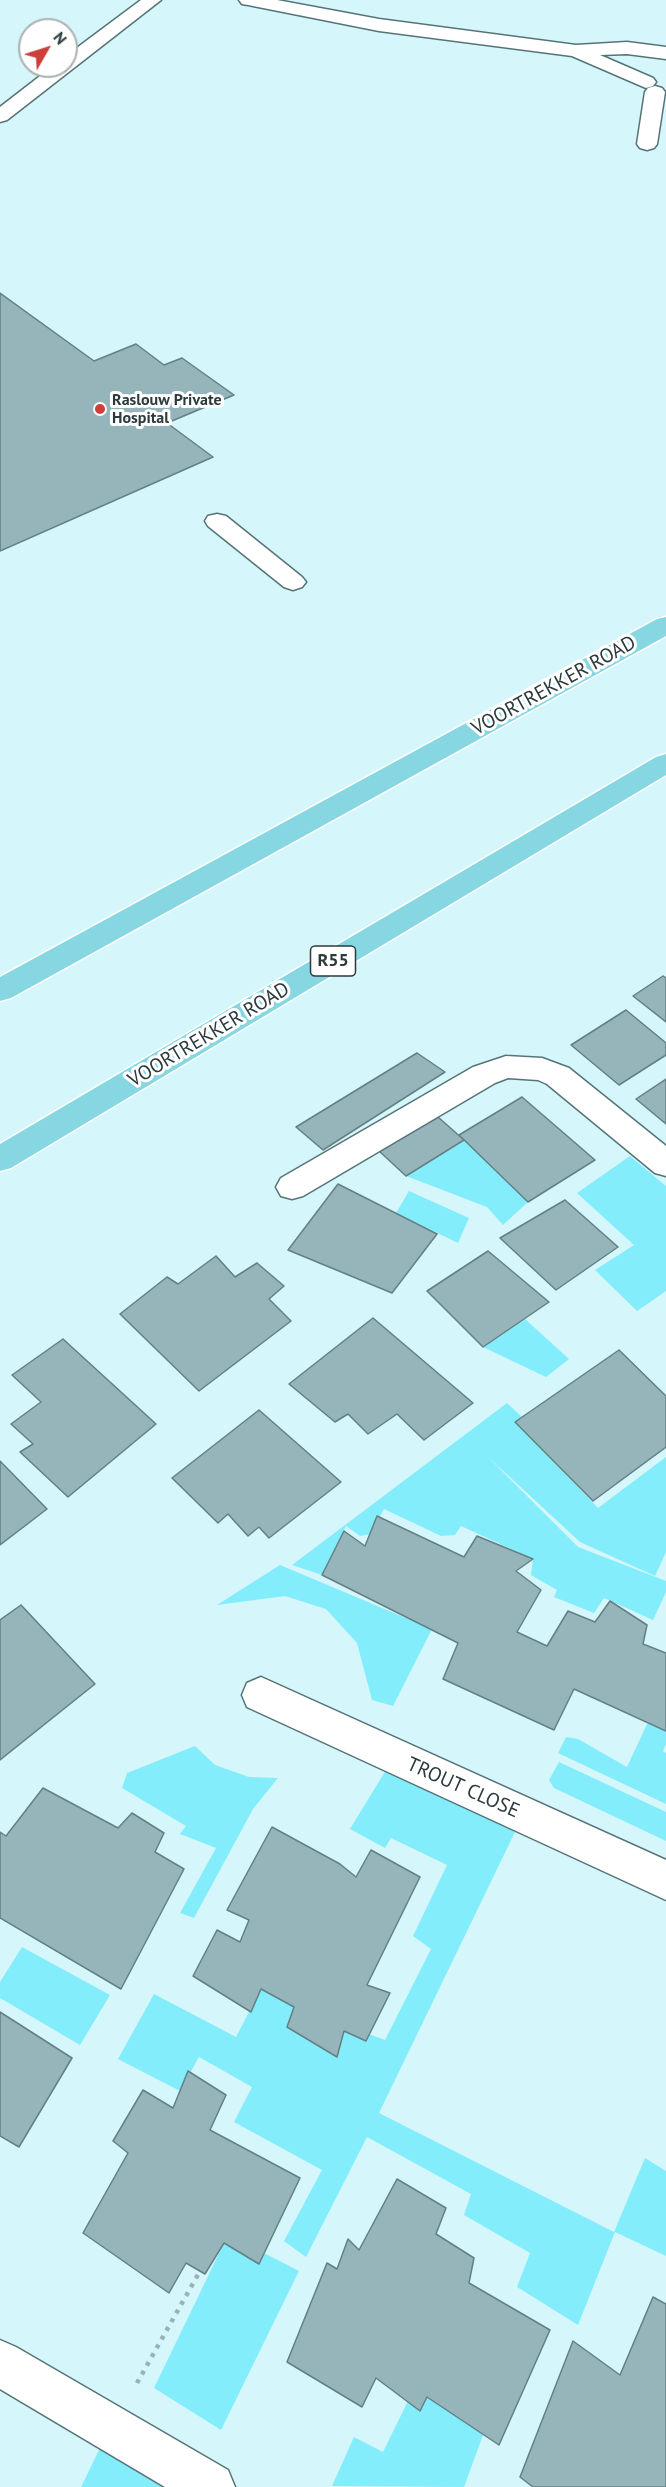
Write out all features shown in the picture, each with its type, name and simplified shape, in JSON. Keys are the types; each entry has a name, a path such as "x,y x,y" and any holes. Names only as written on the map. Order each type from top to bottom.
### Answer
{"main road":[{"name":"VOORTREKKER ROAD","path":"0,990 666,625"},
{"name":"VOORTREKKER ROAD","path":"0,1159 666,763"}],"street":[{"path":"78,55 152,0"},
{"path":"248,0 379,25 576,51 620,48 666,54"},
{"path":"576,51 656,91"},
{"path":"666,54 648,64 644,70 656,91 647,144 666,134"},
{"path":"0,116 48,78"},
{"path":"217,521 293,582"},
{"path":"292,1186 484,1075 506,1067 534,1068 558,1076 666,1164"},
{"name":"TROUT CLOSE","path":"261,1695 666,1880"},
{"path":"0,2363 211,2487"}],"path":[{"path":"112,2428 200,2271"}],"shaded area":[{"path":"464,1140 528,1202 503,1225 487,1207 406,1176"},
{"path":"630,1156 666,1186 666,1291 637,1311 595,1270 634,1245 577,1193"},
{"path":"409,1191 469,1218 458,1243 396,1213"},
{"path":"525,1319 569,1359 546,1377 483,1347"},
{"path":"507,1403 522,1417 515,1422 598,1508 666,1457 666,1552 655,1576 580,1542 487,1456 578,1547 666,1581 666,1592 653,1620 604,1598 594,1613 554,1597 557,1590 531,1575 533,1559 461,1526 455,1535 441,1536 384,1509 371,1534 360,1536 346,1526 322,1575 292,1565"},
{"path":"280,1565 432,1629 393,1706 372,1700 357,1643 326,1609 285,1596 217,1605"},
{"path":"648,1722 666,1731 666,1744 663,1751 666,1753 666,1804 558,1753 566,1737 578,1739 627,1767"},
{"path":"195,1746 215,1765 249,1777 278,1778 253,1809 194,1918 180,1913 216,1848 180,1834 186,1826 122,1788 127,1773"},
{"path":"559,1762 666,1812 666,1841 554,1788 549,1780"},
{"path":"389,1765 515,1832 379,2113 614,2232 645,2158 666,2171 666,2256 615,2232 578,2325 517,2287 530,2253 464,2215 471,2194 367,2137 306,2257 284,2241 322,2170 234,2122 252,2087 199,2057 180,2091 118,2059 154,1994 236,2037 261,1989 294,2007 337,2056 344,2031 366,2041 369,2034 385,2040 431,1949 413,1936 447,1865 391,1838 385,1848 350,1829"},
{"path":"22,1947 110,1995 80,2045 0,1998 0,1982"},
{"path":"224,2243 259,2264 264,2253 299,2271 221,2430 154,2388"},
{"path":"427,2397 483,2435 464,2487 332,2486 354,2437 383,2452 408,2401 420,2410"},
{"path":"101,2446 171,2487 81,2487"}],"building":[{"name":"Raslouw Private Hospital","path":"0,293 94,361 136,344 164,365 182,358 234,395 167,423 213,457 0,551"},
{"path":"663,976 666,978 666,1022 633,996"},
{"path":"626,1010 666,1043 666,1055 619,1085 571,1045"},
{"path":"417,1053 445,1072 323,1150 296,1127"},
{"path":"666,1079 666,1124 636,1099"},
{"path":"522,1097 595,1160 528,1202 459,1135"},
{"path":"438,1117 464,1140 406,1176 379,1151"},
{"path":"338,1184 437,1234 392,1293 288,1250"},
{"path":"565,1200 618,1247 556,1290 500,1238"},
{"path":"488,1251 549,1302 483,1347 427,1291"},
{"path":"216,1256 235,1277 257,1263 284,1286 269,1299 291,1321 199,1391 120,1314 167,1277 178,1284"},
{"path":"373,1318 473,1403 424,1440 397,1414 368,1434 348,1414 335,1422 289,1384"},
{"path":"63,1339 156,1424 68,1497 20,1452 33,1444 11,1424 41,1402 12,1375"},
{"path":"619,1350 666,1396 666,1447 593,1501 515,1422"},
{"path":"259,1410 341,1482 269,1538 259,1527 248,1536 228,1514 218,1523 172,1478"},
{"path":"0,1461 47,1509 0,1545"},
{"path":"377,1516 464,1557 477,1536 533,1559 516,1571 541,1590 517,1632 547,1646 568,1611 595,1622 610,1601 647,1625 643,1644 666,1653 666,1731 574,1689 554,1730 443,1679 458,1643 322,1575 344,1531 365,1546"},
{"path":"21,1605 95,1684 0,1760 0,1620"},
{"path":"43,1788 118,1828 132,1813 164,1833 155,1852 184,1869 121,1989 0,1918 0,1832 6,1836"},
{"path":"272,1827 340,1864 356,1877 371,1850 420,1877 367,1985 390,1993 366,2041 344,2031 337,2057 287,2027 294,2007 261,1989 251,2012 193,1976 217,1930 240,1942 249,1920 227,1910"},
{"path":"0,2012 72,2058 19,2147 0,2136"},
{"path":"188,2071 226,2095 210,2130 300,2178 259,2264 224,2243 205,2274 186,2263 169,2293 83,2233 128,2153 113,2141 143,2090 173,2108"},
{"path":"397,2179 446,2208 436,2234 474,2258 469,2283 550,2330 499,2445 427,2397 420,2411 376,2378 362,2407 287,2362 327,2263 337,2269 348,2239 359,2250"},
{"path":"653,2297 666,2304 666,2487 533,2487 520,2477 573,2341 620,2375"}],"place":[{"name":"Raslouw Private Hospital","path":"100,409"}]}
